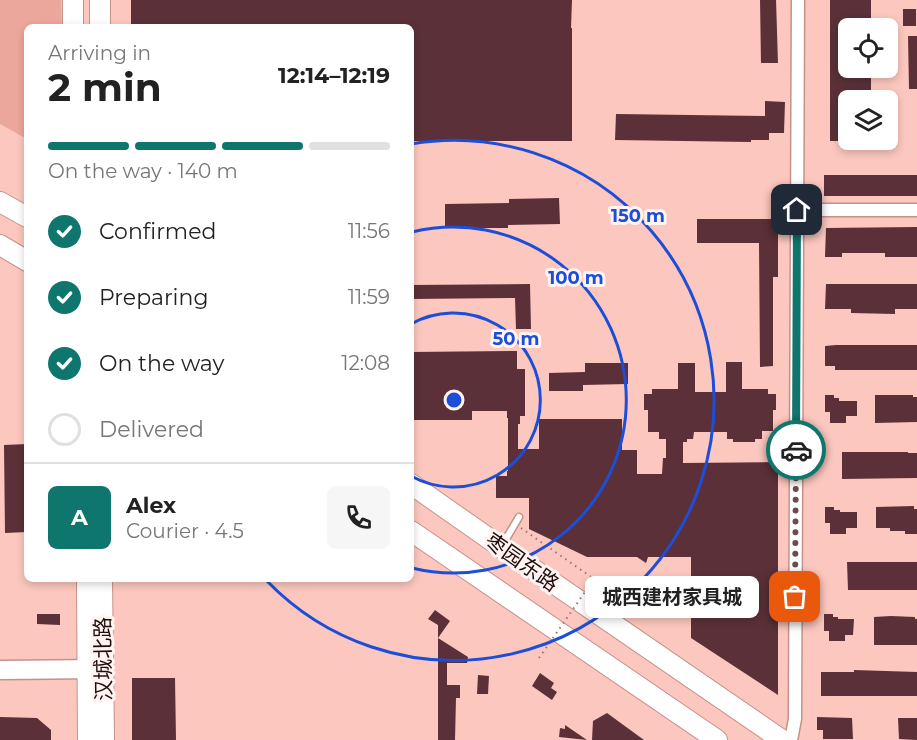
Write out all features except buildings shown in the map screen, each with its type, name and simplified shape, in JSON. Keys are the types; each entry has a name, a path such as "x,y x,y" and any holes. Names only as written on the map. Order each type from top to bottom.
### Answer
{"main road":[{"path":"73,0 73,24"},
{"path":"100,0 100,24"},
{"path":"0,202 24,215"},
{"path":"0,245 24,259"},
{"name":"枣园东路","path":"414,486 782,740"},
{"name":"枣园东路","path":"414,533 717,740"},
{"name":"汉城北路","path":"87,582 104,740"},
{"name":"汉城北路","path":"88,740 102,582"}],"street":[{"path":"791,740 795,719 798,0"},
{"path":"797,210 917,210"},
{"path":"0,670 96,669"}],"lane":[{"path":"501,548 519,517"}],"path":[{"path":"515,523 594,579 539,658"}],"shaded area":[{"path":"0,0 61,0 62,24 24,24 24,137 0,124"}],"way so far":[{"path":"795,597 796,450"}],"place":[{"name":"城西建材家具城","path":"795,597"}],"route":[{"path":"796,450 797,210"}]}
